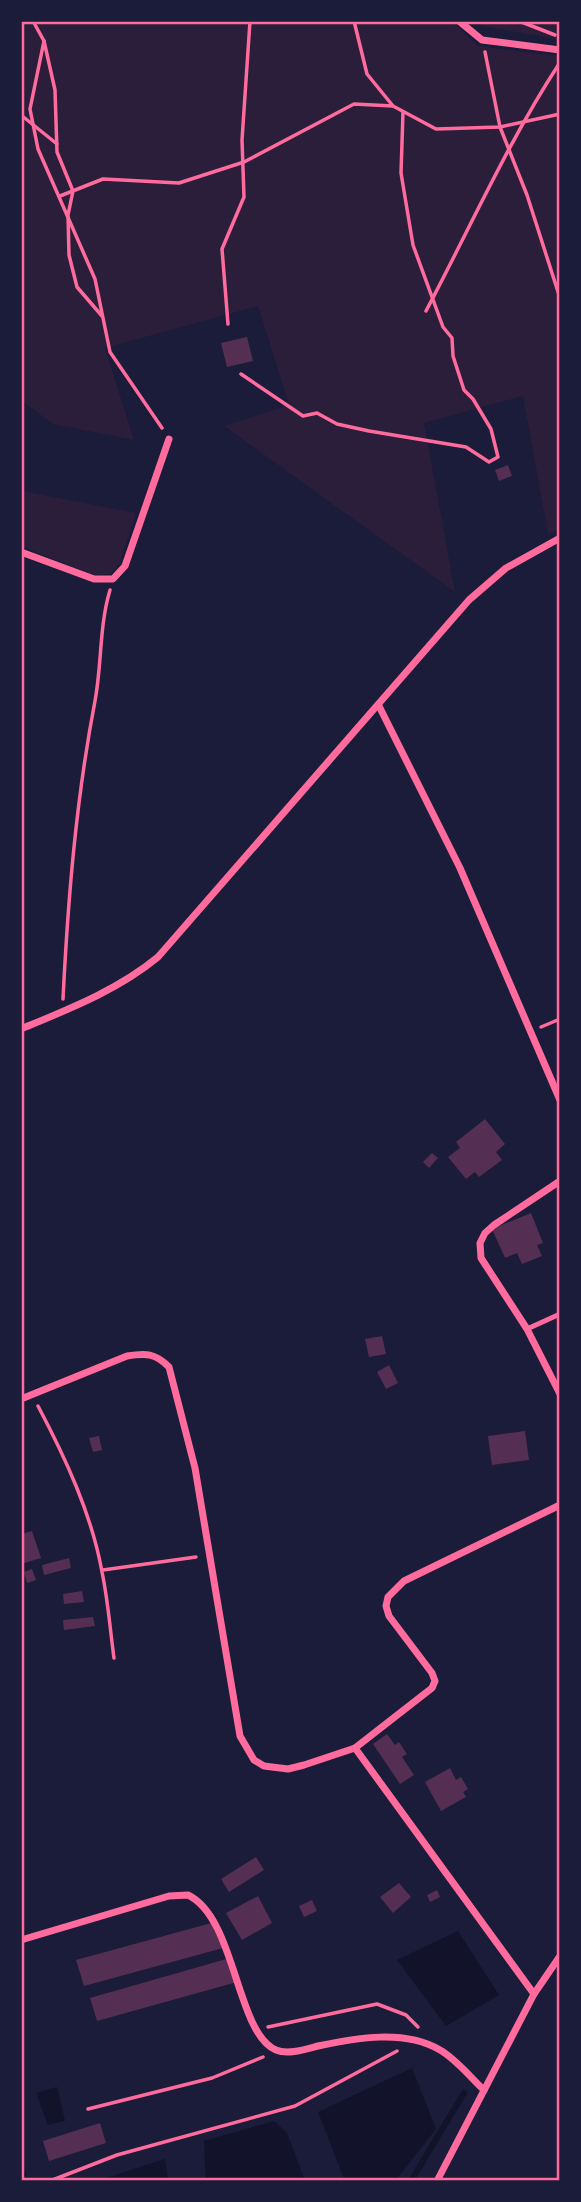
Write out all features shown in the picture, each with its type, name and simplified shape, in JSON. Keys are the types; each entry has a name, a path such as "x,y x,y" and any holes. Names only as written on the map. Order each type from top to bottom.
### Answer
{"street":[{"path":"459,21 482,40 560,50"},
{"path":"21,552 94,579 113,579 125,566 169,439"},
{"path":"21,1029 136,975 158,957 469,600 506,568 560,538"},
{"path":"379,706 460,868 560,1100"},
{"path":"560,1181 494,1226 485,1233 480,1243 481,1258 527,1329 560,1394"},
{"path":"21,1399 127,1356 145,1353 158,1356 169,1367 195,1468 240,1736 247,1751 264,1766 288,1769 355,1748 427,1694 435,1681 432,1673 389,1616 386,1606 394,1590 404,1581 560,1505"},
{"path":"355,1748 534,1993"},
{"path":"21,1940 169,1896 188,1895 204,1908 225,1948 255,2029 265,2042 278,2051 295,2052 361,2037 414,2042 441,2050 484,2090"},
{"path":"437,2181 534,1993 560,1956"}],"lane":[{"path":"527,1329 560,1314"}],"path":[{"path":"33,21 44,41 55,90 57,144 73,191 68,215 69,255 76,287 103,318"},
{"path":"228,324 222,249 244,197 250,21"},
{"path":"354,21 367,74 393,106 436,129 499,127 560,114"},
{"path":"519,21 560,38"},
{"path":"482,40 499,127 527,195 560,298"},
{"path":"44,41 30,109 38,149 95,279 110,352 169,439"},
{"path":"426,311 510,152 521,122 560,62"},
{"path":"60,196 103,179 179,183 244,162 354,104 393,106"},
{"path":"241,374 303,416 317,413 337,424 466,447 489,463 498,457 491,429 473,399 464,390 453,356 452,338 443,327 413,245 401,173 403,112"},
{"path":"21,115 57,144"},
{"path":"62,1012 70,870 87,734 95,699 102,619 113,579"},
{"path":"530,1031 560,1019"},
{"path":"32,1395 58,1445 77,1491 102,1570 114,1658"},
{"path":"102,1570 208,1556"},
{"path":"255,2029 377,2004 406,2015 424,2033"},
{"path":"50,2181 117,2155 295,2106 414,2042"},
{"path":"88,2109 212,2078 278,2051"}],"shaded area":[{"path":"21,21 452,21 478,46 560,56 560,529 548,534 523,396 424,423 455,592 224,426 289,405 258,306 105,348 134,440 53,424 21,400"},
{"path":"478,21 560,21 560,40 483,26"},
{"path":"22,491 136,513 120,562 111,574 93,575 21,546"},
{"path":"458,1931 499,1995 446,2026 397,1960"},
{"path":"412,2068 436,2129 395,2181 345,2181 318,2112"},
{"path":"57,2087 65,2121 48,2125 36,2093"},
{"path":"274,2121 287,2133 305,2181 206,2181 204,2141"},
{"path":"165,2159 168,2181 97,2181"}],"building":[{"path":"247,337 253,361 227,367 221,343"},
{"path":"508,465 512,476 499,481 495,470"},
{"path":"485,1119 505,1144 496,1152 502,1160 479,1177 475,1172 466,1179 448,1157 460,1148 456,1142"},
{"path":"432,1153 438,1158 429,1168 423,1162"},
{"path":"531,1213 543,1243 537,1245 542,1256 522,1264 517,1253 505,1258 492,1229"},
{"path":"382,1336 386,1354 369,1357 365,1339"},
{"path":"389,1365 398,1383 386,1389 377,1372"},
{"path":"525,1431 529,1460 492,1465 488,1436"},
{"path":"99,1436 102,1450 93,1452 89,1438"},
{"path":"32,1531 41,1558 21,1564 21,1534"},
{"path":"69,1558 71,1568 44,1575 42,1565"},
{"path":"32,1569 36,1580 27,1583 24,1572"},
{"path":"82,1591 84,1602 64,1604 63,1594"},
{"path":"93,1617 95,1626 64,1630 63,1620"},
{"path":"387,1734 395,1745 399,1742 407,1754 402,1757 414,1775 400,1784 373,1744"},
{"path":"450,1768 456,1780 461,1777 468,1789 463,1792 466,1797 441,1811 425,1782"},
{"path":"256,1857 264,1870 229,1892 221,1879"},
{"path":"399,1883 411,1897 393,1913 380,1897"},
{"path":"437,1890 440,1897 430,1902 427,1895"},
{"path":"258,1896 272,1923 242,1940 226,1913"},
{"path":"312,1900 317,1911 304,1917 299,1906"},
{"path":"215,1922 223,1948 84,1986 76,1960"},
{"path":"230,1958 237,1982 97,2021 90,1998"},
{"path":"100,2123 106,2143 49,2161 43,2141"}],"waterway":[{"path":"411,2181 464,2093"}]}
